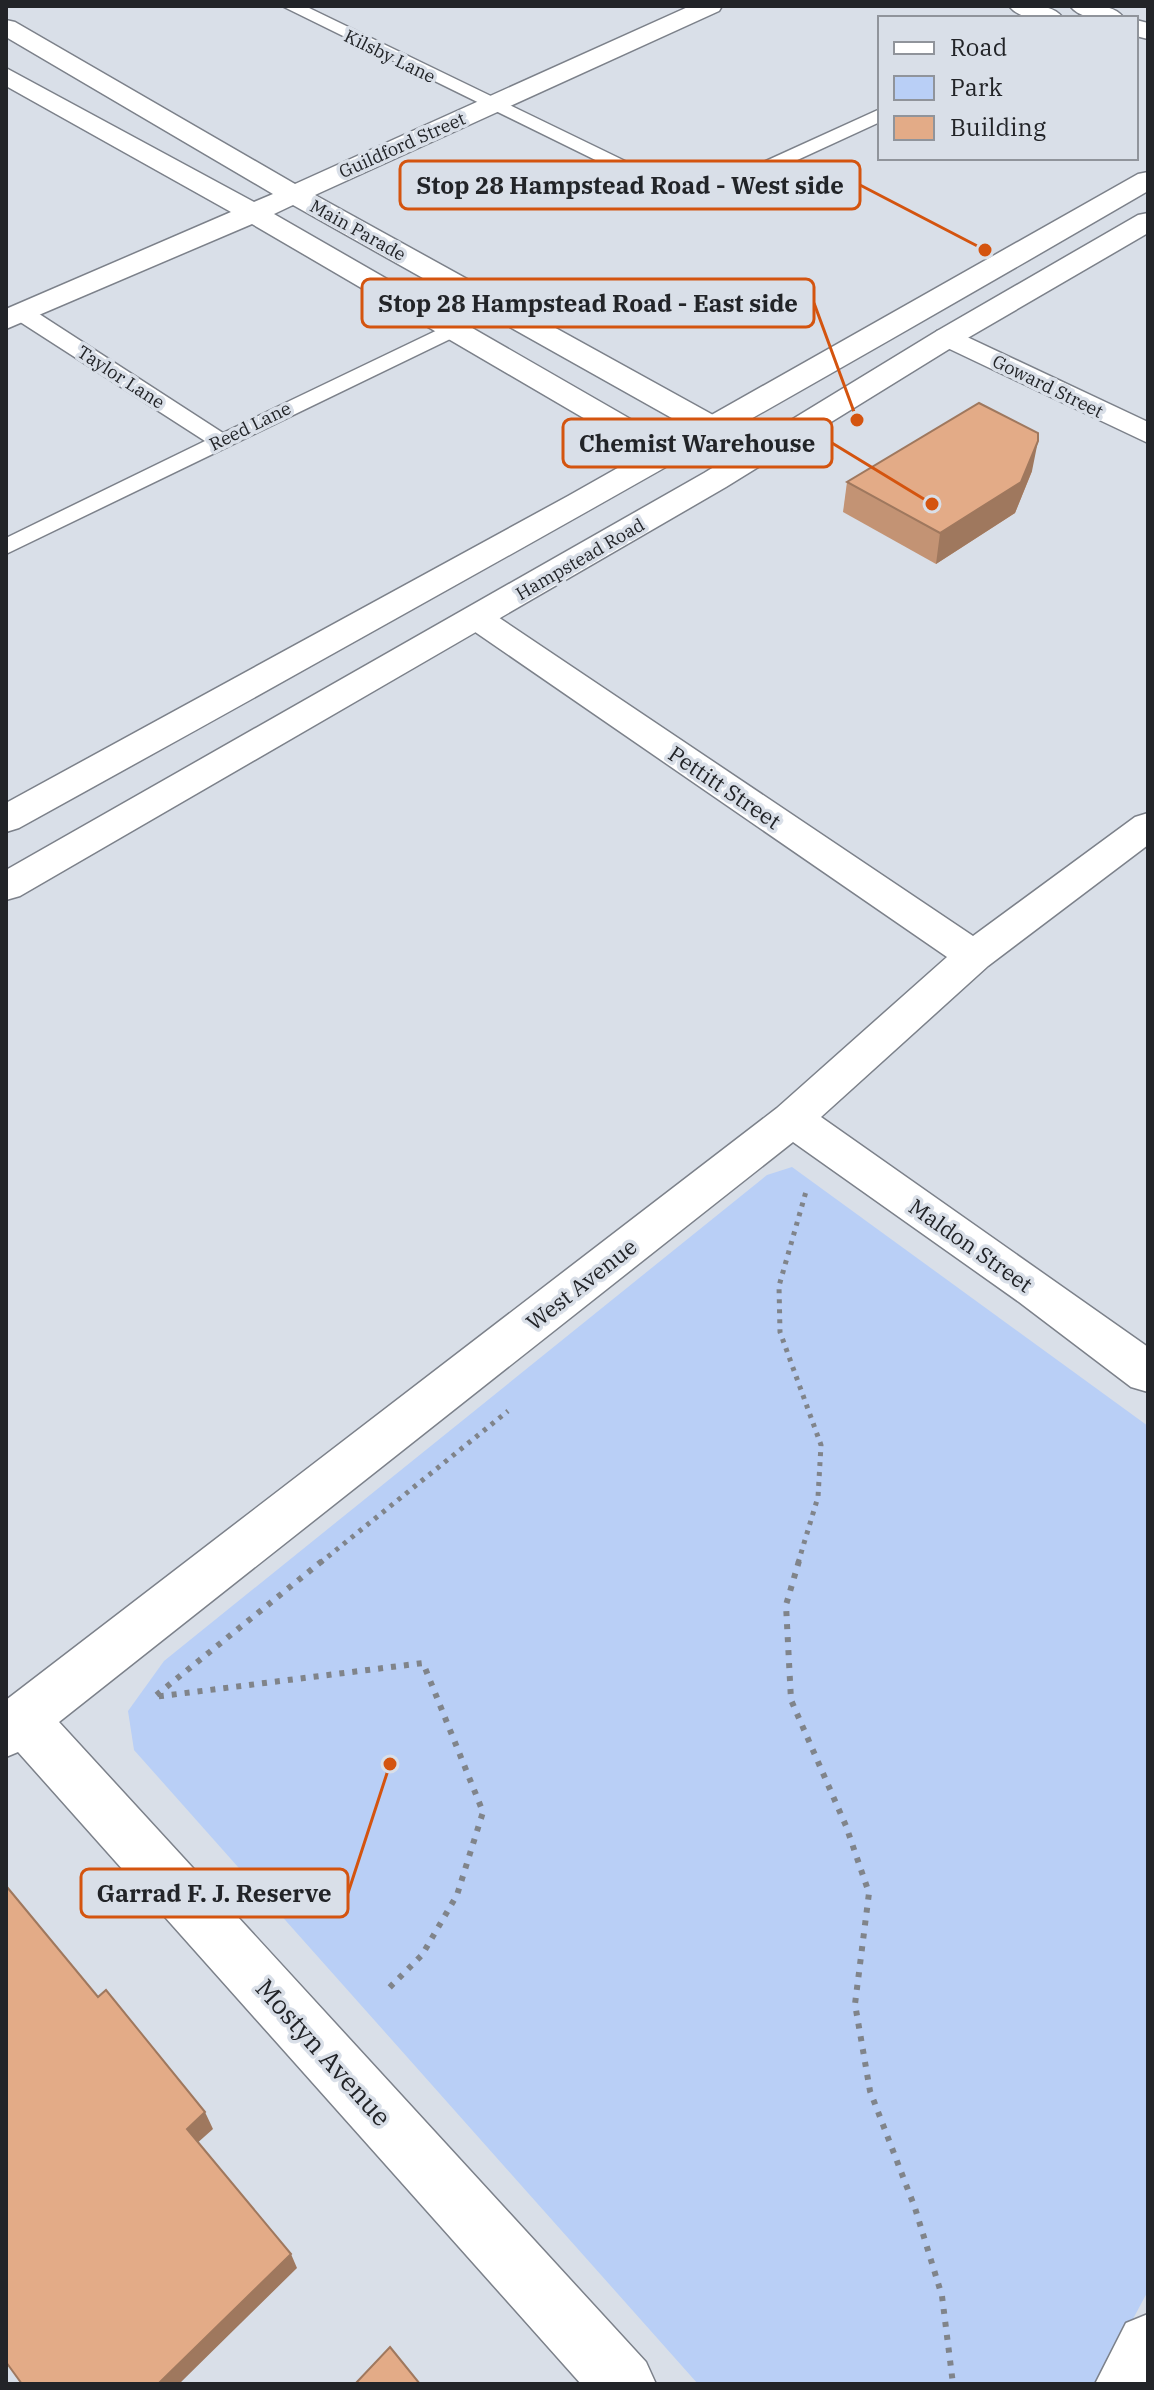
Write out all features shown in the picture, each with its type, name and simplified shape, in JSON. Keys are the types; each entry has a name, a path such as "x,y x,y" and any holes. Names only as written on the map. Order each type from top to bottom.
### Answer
{"main road":[{"name":"Guildford Street","path":"11,312 253,213 710,6"},
{"path":"1021,6 1046,16"},
{"path":"1082,6 1107,16"},
{"name":"Main Parade","path":"6,27 293,194 759,452"},
{"name":"Main Parade","path":"6,76 253,213 715,480"},
{"path":"6,819 668,454 1148,180"},
{"name":"Hampstead Road","path":"6,887 715,480 948,337 1148,221"},
{"name":"Goward Street","path":"912,317 1148,434"},
{"name":"Pettitt Street","path":"429,587 974,956"},
{"name":"West Avenue","path":"15,1726 792,1119 974,956 1148,826"},
{"name":"Maldon Street","path":"792,1119 1035,1289 1148,1373"},
{"name":"Mostyn Avenue","path":"15,1726 624,2384"},
{"path":"1127,2384 1148,2345"}],"lane":[{"name":"Kilsby Lane","path":"291,6 693,202 878,116"},
{"name":"Reed Lane","path":"6,547 496,308"},
{"name":"Taylor Lane","path":"11,312 220,441"}],"path":[{"path":"809,1181 779,1286 780,1332 821,1445 818,1497 786,1605 791,1700 846,1826 869,1893 855,2004 862,2047 870,2091 915,2208 942,2296 953,2384"},
{"path":"385,1992 422,1955 457,1895 483,1812 423,1663 154,1697 512,1407"}],"green space":[{"path":"792,1167 1148,1426 1148,2291 1098,2384 698,2384 134,1750 128,1711 164,1661 767,1175"}],"building":[{"path":"979,403 1038,433 1038,441 1021,482 940,533 847,482"},
{"path":"7,1887 98,1997 106,1990 205,2112 187,2129 291,2254 158,2384 22,2384 6,2362"},
{"path":"390,2347 420,2384 355,2384"}],"place":[{"name":"Stop 28 Hampstead Road - West side","path":"985,250"},
{"name":"Stop 28 Hampstead Road - East side","path":"857,420"},
{"name":"Chemist Warehouse","path":"932,504"},
{"name":"Garrad F. J. Reserve","path":"390,1764"}]}
